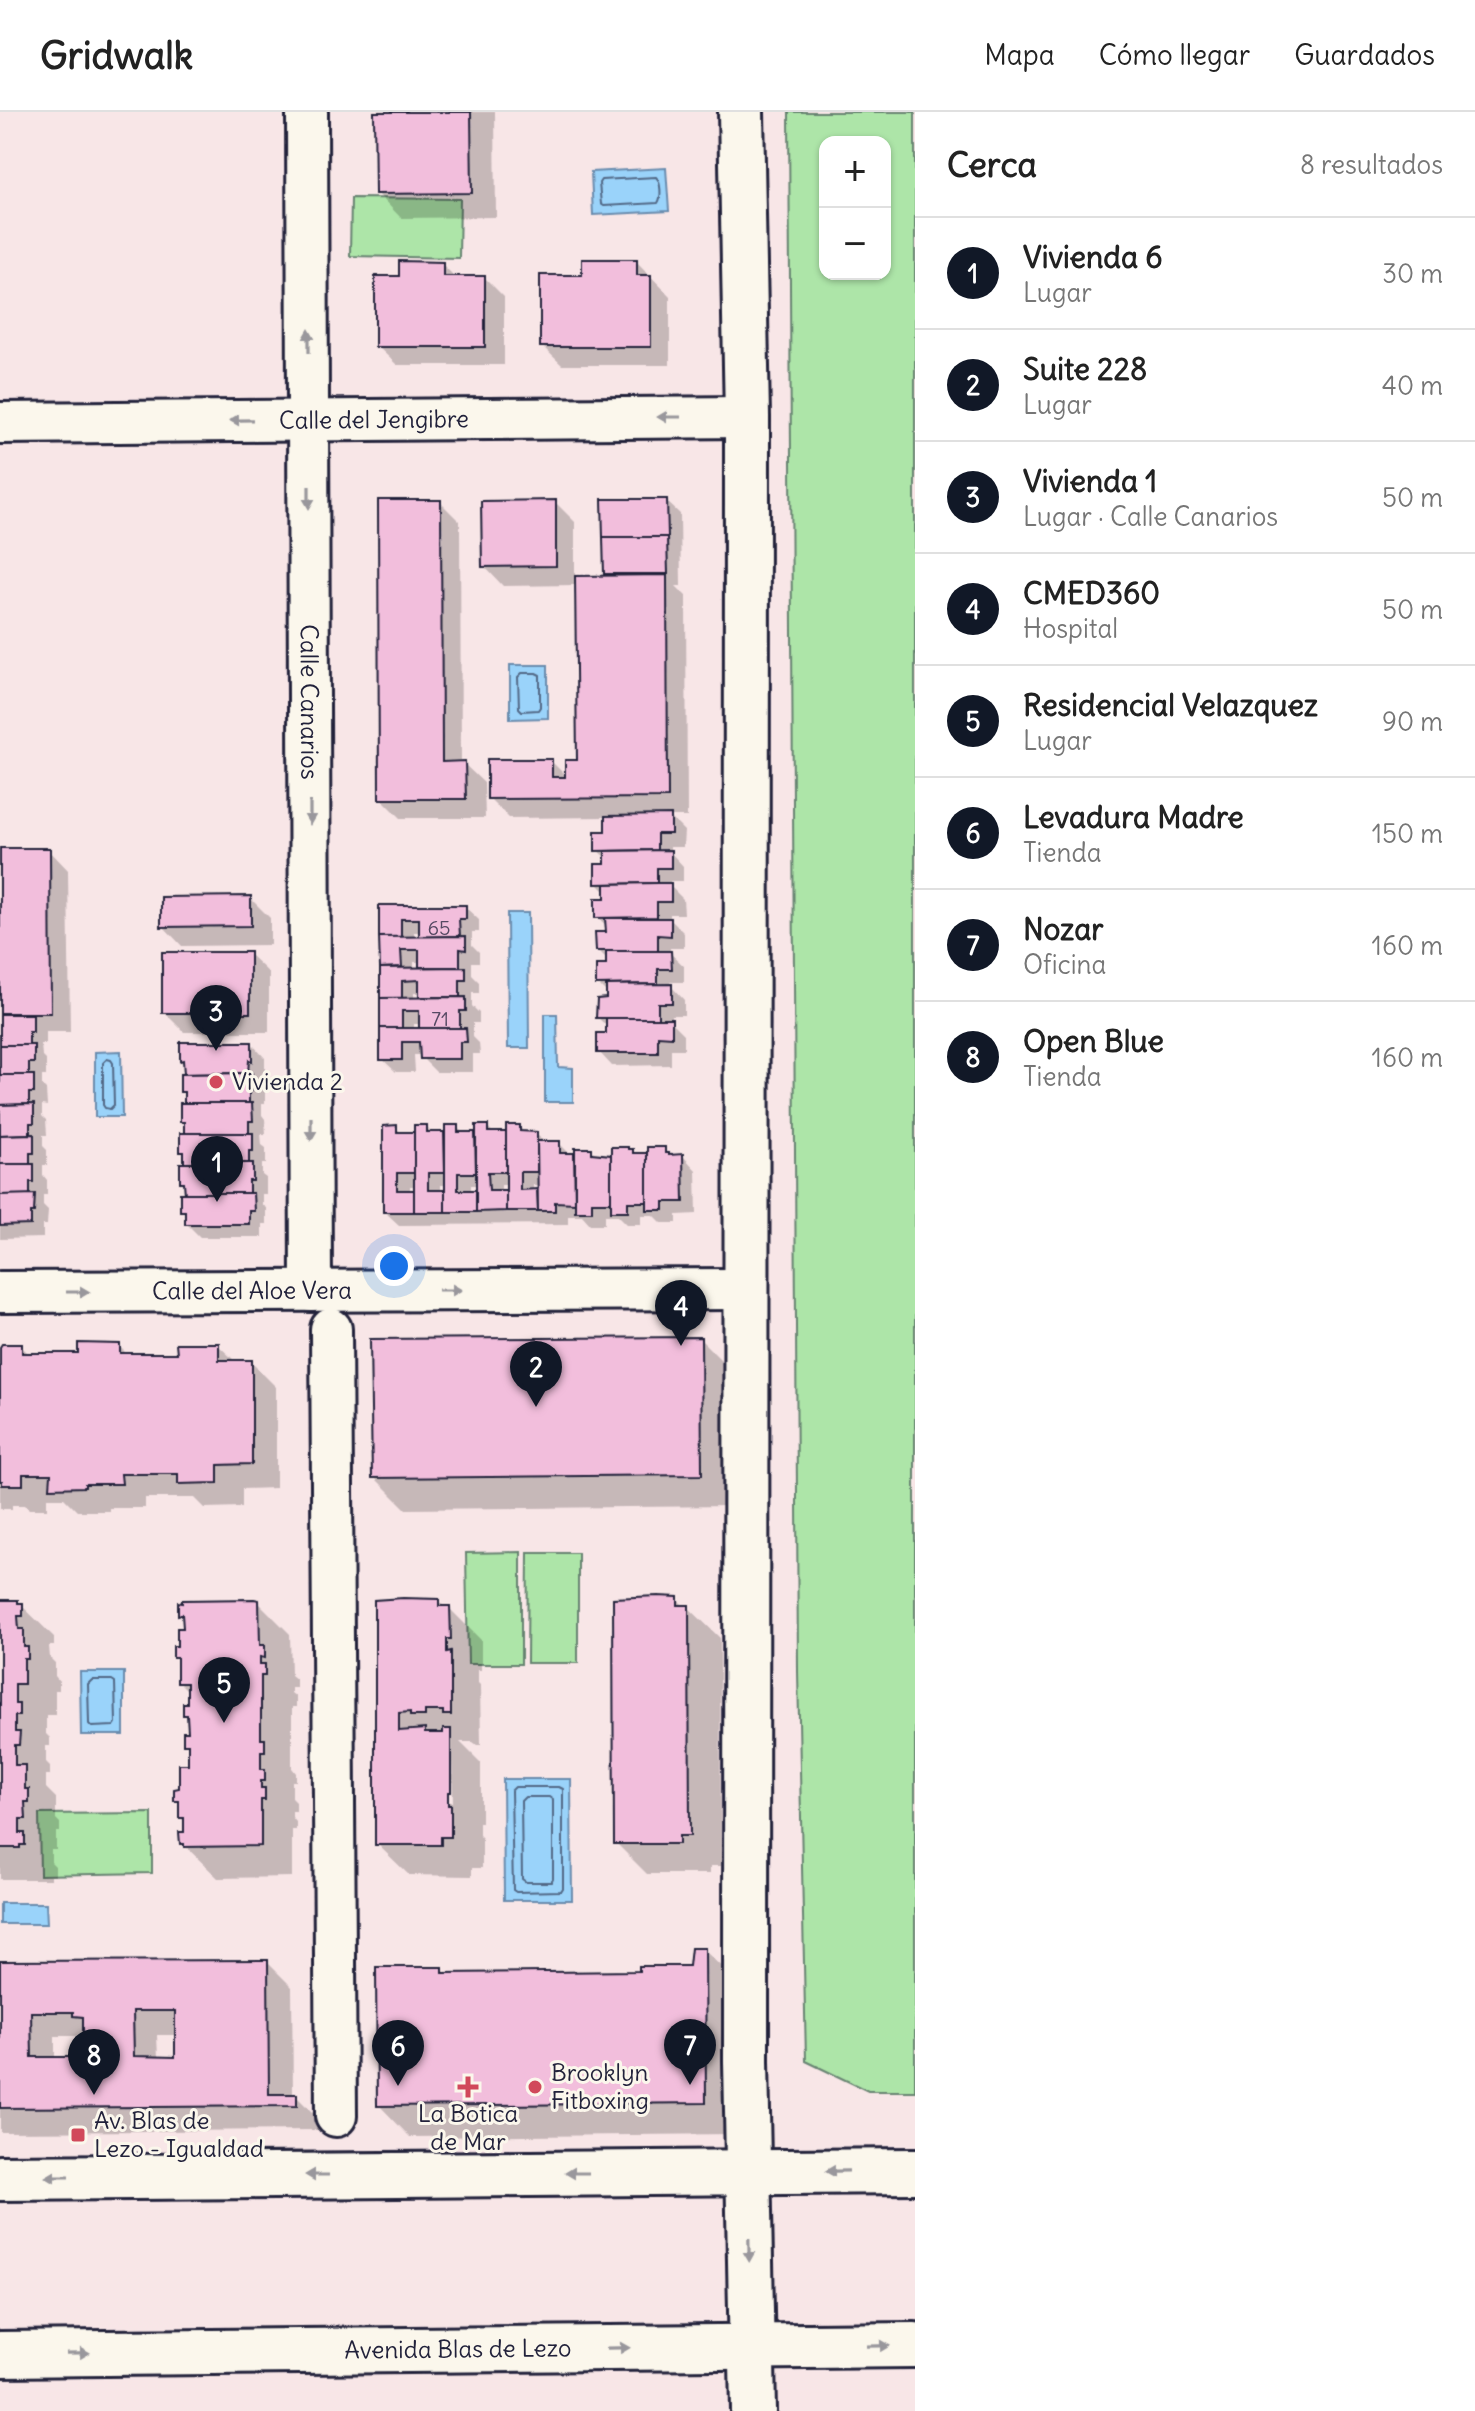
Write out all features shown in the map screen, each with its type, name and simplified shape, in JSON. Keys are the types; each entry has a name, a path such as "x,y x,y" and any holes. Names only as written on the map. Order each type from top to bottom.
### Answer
{"street":[{"name":"Calle Canarios","path":"307,112 311,1291"},
{"path":"741,112 747,417 745,1289 748,2172 753,2411"},
{"name":"Calle del Jengibre","path":"0,423 747,417"},
{"name":"Calle del Aloe Vera","path":"0,1292 745,1289"},
{"path":"331,1329 336,2116"},
{"path":"0,2178 915,2171"},
{"name":"Avenida Blas de Lezo","path":"0,2354 915,2345"}],"green space":[{"path":"789,112 915,112 915,2091 868,2091 806,2061 798,1671"},
{"path":"351,198 460,199 459,258 350,256"},
{"path":"521,1552 521,1664 468,1664 466,1553"},
{"path":"528,1553 578,1553 578,1663 527,1663"},
{"path":"152,1813 152,1873 40,1875 39,1814"}],"water":[{"path":"666,168 669,211 593,215 591,172"},
{"path":"510,665 548,665 548,718 510,719"},
{"path":"507,913 528,913 529,1048 508,1048"},
{"path":"545,1014 557,1014 558,1067 573,1068 573,1102 545,1102"},
{"path":"121,1051 122,1117 95,1117 95,1052"},
{"path":"80,1672 124,1672 124,1735 81,1735"},
{"path":"503,1779 571,1779 572,1900 504,1900"},
{"path":"0,1903 46,1903 47,1924 0,1924"}],"building":[{"path":"374,112 471,112 472,193 375,194"},
{"path":"582,259 637,259 637,275 651,275 651,347 540,347 540,275 582,275"},
{"path":"399,261 443,262 443,276 485,276 485,347 375,347 375,276 399,276"},
{"path":"602,499 667,499 668,537 603,537"},
{"path":"378,500 441,500 442,762 465,761 466,799 379,799"},
{"path":"556,500 556,566 482,567 481,501"},
{"path":"603,537 667,537 668,574 604,574"},
{"path":"667,575 668,798 487,799 487,759 552,759 552,777 565,777 565,760 577,760 575,576"},
{"path":"671,815 671,834 657,834 657,850 595,851 595,831 605,831 605,816"},
{"path":"0,848 50,848 51,1013 0,1013"},
{"path":"671,850 671,868 657,868 657,883 595,884 595,864 605,864 605,851"},
{"path":"671,883 671,902 657,902 657,917 595,918 595,898 605,898 605,884"},
{"path":"251,896 251,926 161,927 161,897"},
{"path":"379,905 466,905 466,919 459,919 460,936 419,937 419,919 401,919 401,937 379,937"},
{"path":"605,918 671,918 671,936 658,935 658,951 596,951 595,932 606,932"},
{"path":"466,936 466,950 460,949 460,967 419,967 419,950 401,950 402,967 380,968 379,937"},
{"path":"606,951 671,951 672,969 658,969 658,984 596,985 596,965 606,965"},
{"path":"162,952 250,952 250,1013 162,1013"},
{"path":"466,967 466,980 460,980 460,997 419,997 419,980 402,981 402,998 380,998 380,968"},
{"path":"672,984 672,1003 658,1003 658,1018 596,1018 597,999 606,998 606,985"},
{"path":"466,997 466,1011 460,1011 460,1028 419,1028 419,1011 402,1011 402,1028 380,1028 380,998"},
{"path":"0,1014 33,1014 29,1045 0,1045"},
{"path":"606,1018 672,1018 672,1037 658,1036 658,1053 597,1053 597,1033 606,1033"},
{"path":"380,1028 466,1028 467,1042 460,1042 460,1059 420,1059 419,1042 402,1042 402,1060 380,1060"},
{"path":"180,1042 252,1042 252,1061 249,1060 248,1073 184,1074"},
{"path":"0,1045 34,1045 34,1063 29,1063 29,1075 0,1075"},
{"name":"Vivienda 2","path":"252,1073 249,1103 184,1103 184,1092 180,1092 180,1074"},
{"path":"0,1075 34,1075 34,1093 29,1093 29,1104 0,1105"},
{"path":"180,1103 252,1103 253,1121 249,1121 249,1133 184,1133 184,1122 180,1122"},
{"path":"34,1104 34,1123 30,1123 30,1134 0,1135 0,1105"},
{"path":"397,1125 397,1132 414,1132 414,1173 397,1173 397,1190 414,1190 414,1212 383,1212 383,1126"},
{"path":"414,1125 427,1125 427,1132 444,1132 445,1173 428,1173 428,1190 445,1190 445,1212 414,1212"},
{"path":"445,1125 458,1125 458,1132 475,1132 476,1173 458,1173 458,1190 476,1190 476,1212 445,1212"},
{"path":"476,1125 488,1125 488,1132 506,1132 506,1172 488,1172 489,1190 506,1190 506,1211 476,1212"},
{"path":"506,1125 520,1125 520,1131 537,1132 537,1172 520,1172 520,1190 537,1189 538,1211 506,1211"},
{"path":"180,1133 253,1133 249,1163 184,1163 184,1152 180,1152"},
{"path":"34,1134 34,1153 30,1153 30,1164 0,1164 0,1135"},
{"path":"537,1141 560,1141 560,1153 574,1153 575,1203 555,1202 555,1211 538,1211"},
{"path":"611,1147 628,1147 633,1149 633,1153 647,1153 647,1202 628,1202 628,1211 611,1211"},
{"path":"647,1147 665,1147 665,1153 669,1155 683,1154 684,1202 664,1202 664,1210 647,1210"},
{"path":"575,1148 592,1148 592,1153 611,1155 611,1202 592,1202 592,1211 575,1211"},
{"path":"180,1163 253,1163 249,1193 185,1194 184,1182 180,1182"},
{"path":"0,1164 34,1164 30,1195 0,1195"},
{"path":"180,1193 253,1193 254,1211 249,1211 249,1224 185,1224 185,1211 180,1211"},
{"path":"35,1194 31,1225 0,1226 0,1195"},
{"path":"701,1337 702,1475 372,1478 370,1339"},
{"path":"78,1343 120,1344 120,1353 177,1353 176,1343 219,1343 219,1360 252,1360 252,1464 218,1465 218,1483 178,1484 178,1474 121,1474 122,1484 50,1488 51,1474 23,1474 23,1485 2,1485 0,1347 2,1344 22,1344 22,1353 78,1353"},
{"path":"678,1597 678,1605 689,1605 690,1836 679,1836 679,1844 614,1844 613,1598"},
{"path":"439,1599 439,1606 450,1606 451,1639 447,1639 447,1652 451,1651 451,1715 443,1715 443,1711 425,1711 425,1716 399,1713 399,1731 425,1729 425,1733 443,1733 443,1729 451,1729 451,1792 448,1792 448,1805 451,1805 451,1837 441,1837 441,1845 375,1845 374,1600"},
{"path":"0,1600 23,1603 23,1616 18,1616 19,1629 24,1629 24,1647 28,1647 28,1659 24,1659 24,1684 15,1684 15,1704 19,1704 19,1716 15,1716 15,1732 20,1732 19,1745 15,1745 15,1765 25,1765 25,1789 29,1789 29,1802 25,1802 26,1819 20,1819 20,1833 25,1833 25,1845 20,1845 20,1848 0,1848"},
{"path":"259,1600 260,1645 265,1645 265,1658 260,1657 260,1664 265,1664 265,1676 261,1676 261,1739 265,1739 265,1751 261,1751 261,1769 265,1769 265,1781 261,1781 261,1788 265,1788 265,1800 261,1800 261,1846 184,1847 180,1844 179,1832 184,1832 184,1818 179,1818 179,1801 174,1801 174,1789 179,1788 179,1764 188,1764 188,1744 183,1744 183,1732 188,1732 187,1715 183,1715 183,1703 187,1703 187,1683 177,1683 177,1658 173,1658 177,1628 183,1628 182,1614 178,1615 178,1602"},
{"path":"691,1948 705,1948 706,2103 377,2106 376,1967 443,1967 443,1973 639,1971 639,1966 689,1966"},
{"path":"268,1960 269,2094 297,2094 297,2106 0,2108 0,1961","holes":["133,2011 175,2011 175,2057 134,2056","31,2012 73,2012 73,2016 83,2017 83,2041 91,2040 93,2048 73,2048 74,2057 32,2057"]}],"place":[{"name":"Vivienda 1","path":"216,1051"},
{"name":"Vivienda 2","path":"216,1082"},
{"name":"Vivienda 6","path":"217,1202"},
{"name":"CMED360","path":"681,1346"},
{"name":"Suite 228","path":"536,1407"},
{"name":"Residencial Velazquez","path":"224,1723"},
{"name":"Nozar","path":"690,2085"},
{"name":"Levadura Madre","path":"398,2086"},
{"name":"La Botica de Mar","path":"468,2087"},
{"name":"Brooklyn Fitboxing","path":"535,2087"},
{"name":"Open Blue","path":"94,2095"},
{"name":"Av. Blas de Lezo - Igualdad","path":"78,2135"}]}
